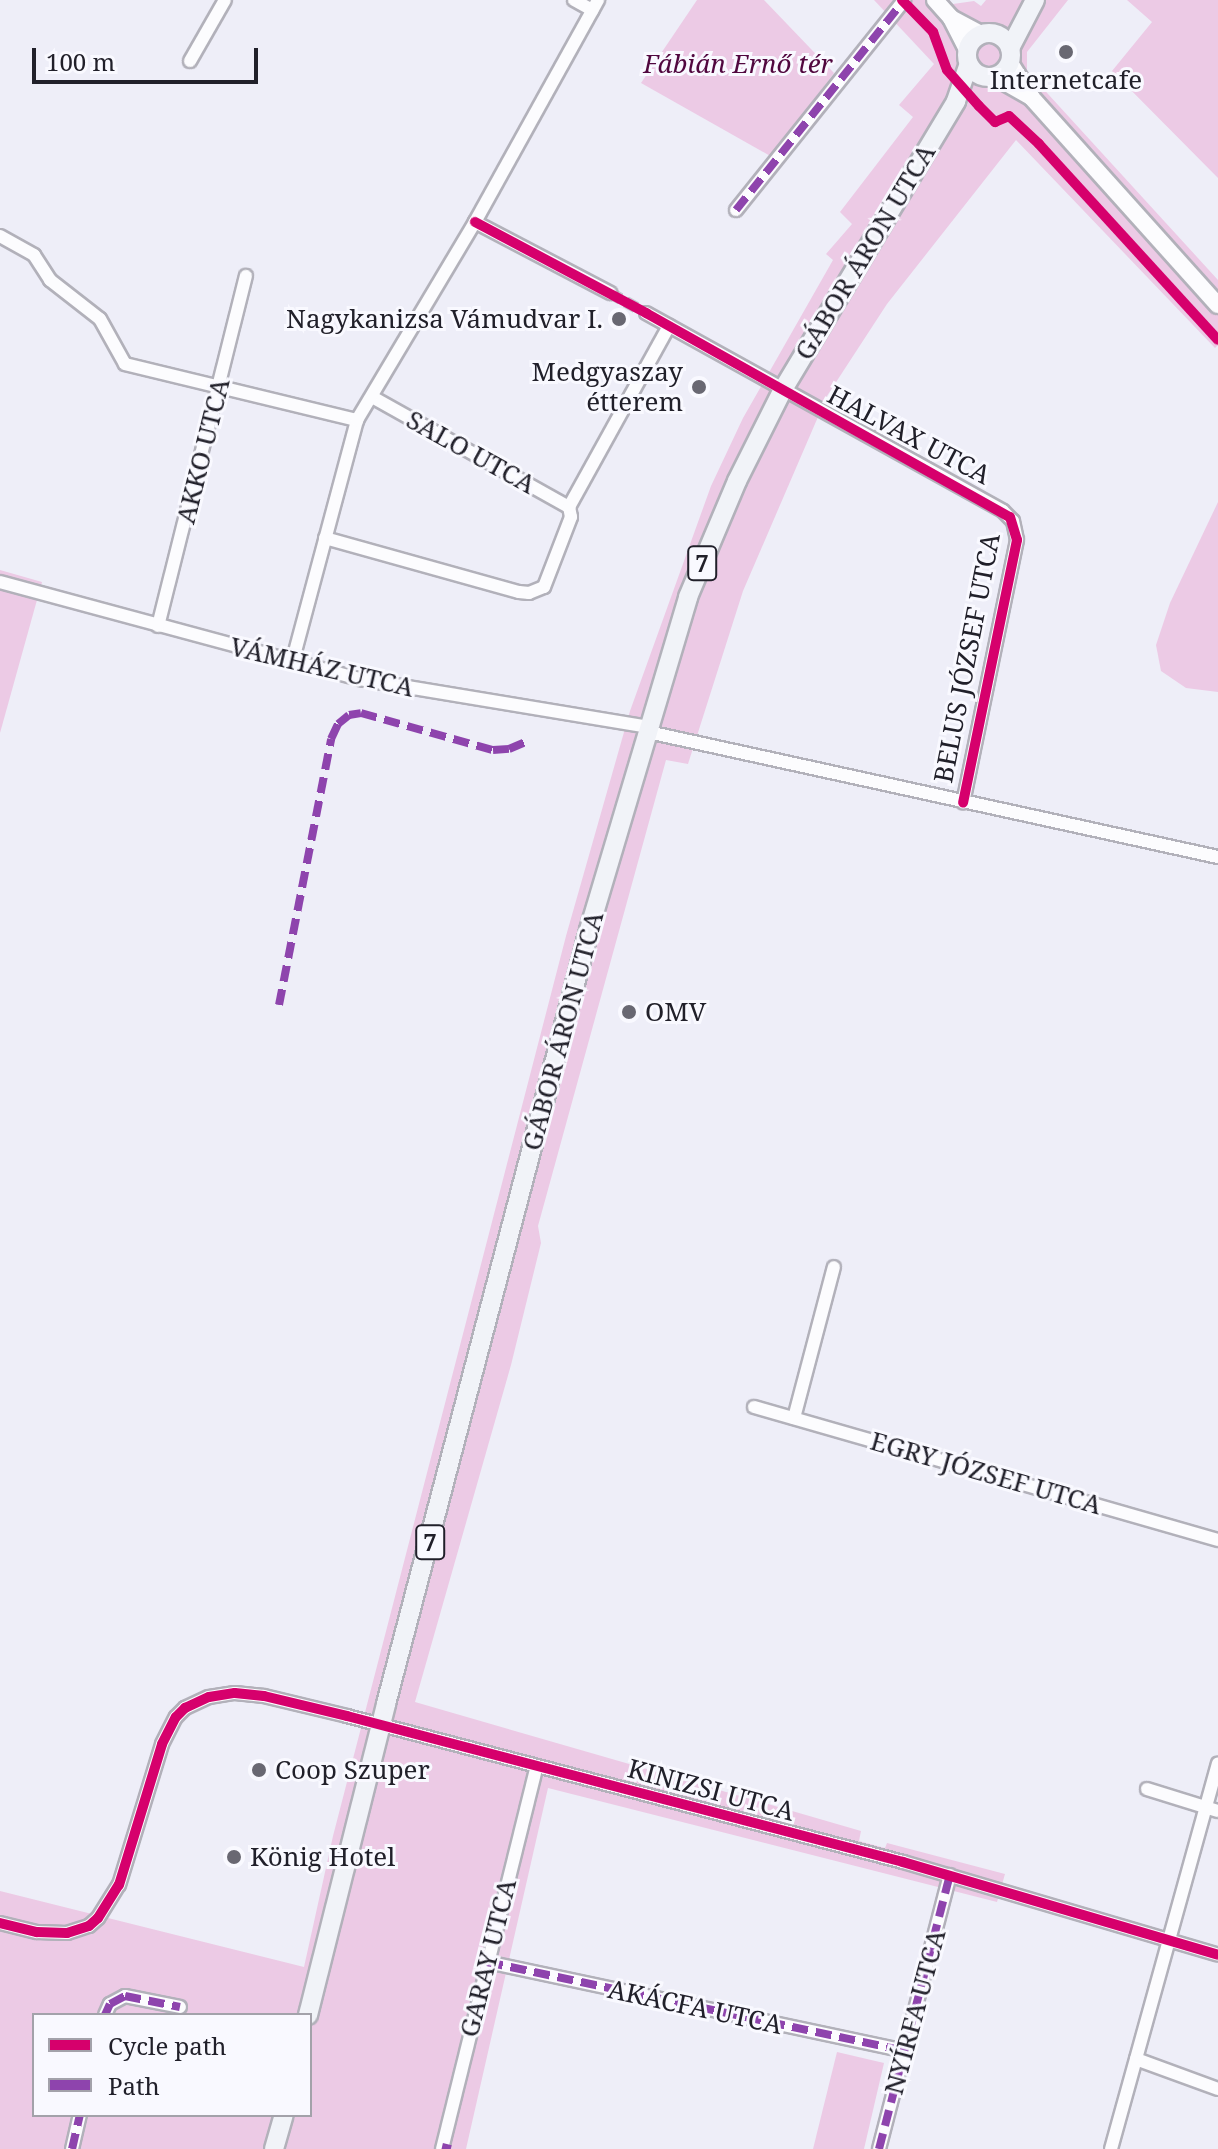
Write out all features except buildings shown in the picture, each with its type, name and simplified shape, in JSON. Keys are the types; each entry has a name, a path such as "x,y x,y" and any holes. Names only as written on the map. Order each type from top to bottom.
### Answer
{"main road":[{"name":"GÁBOR ÁRON UTCA","path":"308,2013 380,1725 589,930 688,597 737,481 782,391 956,101 968,57 989,34 1031,5"},
{"name":"GÁBOR ÁRON UTCA","path":"956,101 990,76 1010,56 1031,5"},
{"path":"989,34 1010,56"},
{"path":"968,57 990,76"},
{"path":"274,2149 283,2117"}],"street":[{"path":"190,61 225,0"},
{"path":"292,663 357,420 475,222 595,5 574,0"},
{"path":"736,210 904,0"},
{"path":"935,0 951,18 968,57"},
{"path":"951,18 989,34"},
{"path":"1010,56 1032,98 1218,305"},
{"path":"990,76 1032,98"},
{"path":"475,222 610,293"},
{"path":"0,236 34,255 50,280 100,319 125,364 357,420"},
{"name":"AKKO UTCA","path":"158,626 246,276"},
{"name":"HALVAX UTCA","path":"646,313 1003,511 1013,521"},
{"path":"325,538 529,593 544,587 571,517 569,507 669,326"},
{"name":"SALO UTCA","path":"372,397 569,507"},
{"name":"BELUS JÓZSEF UTCA","path":"963,802 1017,540 1013,521"},
{"name":"VÁMHÁZ UTCA","path":"0,582 292,663 394,686 649,730 1218,857"},
{"path":"794,1418 834,1267"},
{"name":"EGRY JÓZSEF UTCA","path":"754,1407 1218,1540"},
{"name":"KINIZSI UTCA","path":"0,1923 37,1932 67,1933 89,1926 105,1910 119,1885 162,1744 179,1712 217,1695 253,1694 950,1875 1218,1955"},
{"path":"1111,2149 1169,1940 1212,1809 1218,1764"},
{"name":"GARAY UTCA","path":"445,2148 487,1962 536,1768"},
{"path":"1147,1789 1212,1809"},
{"name":"NYÍRFA UTCA","path":"879,2149 950,1875"},
{"name":"AKÁCFA UTCA","path":"487,1962 904,2051"},
{"path":"106,2013 115,1999 125,1996 180,2007"},
{"path":"1136,2059 1218,2089"},
{"path":"72,2149 80,2117"}],"green space":[{"name":"Fábián Ernő tér","path":"697,0 764,0 834,73 772,157 641,83"},
{"path":"874,0 949,0 953,4 974,1 981,6 986,0 1068,0 1027,52 1027,71 1218,280 1218,345 1215,348 1016,140 887,304 827,396 743,591 688,764 666,760 538,1226 541,1243 511,1365 415,1702 861,1831 859,1841 885,1848 887,1843 1005,1874 997,1902 548,1788 466,2149 0,2149 0,1891 304,1967 333,1836 566,936 630,711 711,486 743,418 833,260 826,254 852,224 840,212 913,117 899,105 934,64"},
{"path":"1127,0 1218,0 1218,178 1112,71 1152,22"},
{"path":"1218,502 1218,692 1186,688 1161,671 1156,645 1170,603"},
{"path":"0,570 42,582 0,733"},
{"path":"837,2052 884,2063 864,2149 813,2149"}],"tunnel":[{"path":"610,293 646,313"}],"marked path":[{"path":"736,210 904,0"},
{"path":"279,1005 331,739 338,724 349,715 361,713 493,750 509,749 530,740"},
{"path":"879,2149 950,1875"},
{"path":"487,1962 904,2051"},
{"path":"106,2013 110,2004 125,1996 180,2007"},
{"path":"72,2149 80,2117"},
{"path":"442,2147 451,2149"}],"cycle path":[{"path":"902,0 933,32 947,70 979,106 995,122 1009,116 1039,144 1218,340"},
{"path":"475,222 646,313 1010,517 1017,540 963,802"},
{"path":"0,1923 37,1932 67,1933 89,1926 98,1918 119,1885 162,1744 176,1717 185,1708 209,1697 235,1693 264,1696 347,1716 903,1862 1218,1955"}],"place":[{"name":"Internetcafe","path":"1066,52"},
{"name":"Nagykanizsa Vámudvar I.","path":"619,319"},
{"name":"Medgyaszay étterem","path":"699,387"},
{"name":"OMV","path":"629,1012"},
{"name":"Coop Szuper","path":"259,1770"},
{"name":"König Hotel","path":"234,1857"}]}
